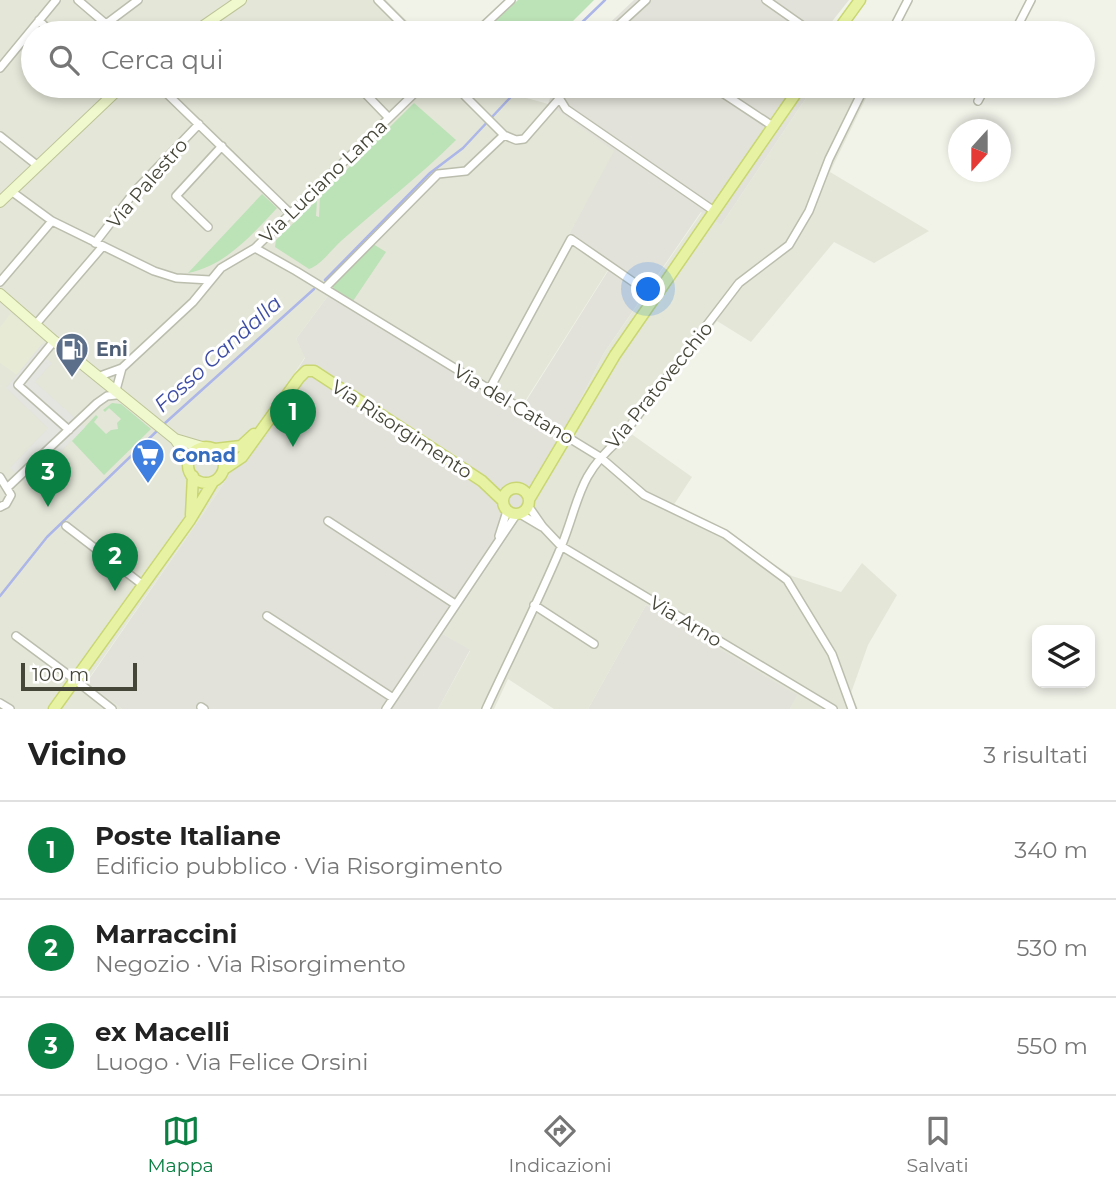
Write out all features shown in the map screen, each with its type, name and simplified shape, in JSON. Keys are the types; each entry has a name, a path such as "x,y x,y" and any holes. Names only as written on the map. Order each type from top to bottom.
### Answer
{"main road":[{"path":"845,21 860,0"},
{"path":"516,505 545,471 615,355 793,98"},
{"name":"Via Risorgimento","path":"50,709 190,520 213,482 220,477 224,469 242,457 306,371 314,371 516,505"},
{"name":"Via Risorgimento","path":"202,447 215,449 241,446 266,422"},
{"path":"190,520 193,477 189,460 196,450 202,447"},
{"path":"215,449 223,457 224,469"},
{"path":"516,505 522,489 545,471"},
{"path":"193,477 200,482 213,482"}],"street":[{"path":"38,20 56,0"},
{"path":"78,0 102,21"},
{"path":"110,21 138,0"},
{"path":"210,21 241,0"},
{"path":"379,0 399,21"},
{"path":"489,21 511,0"},
{"path":"623,21 646,0"},
{"path":"766,0 796,21"},
{"path":"897,21 908,0"},
{"path":"1020,21 1031,0"},
{"path":"0,68 21,41"},
{"path":"0,52 7,59"},
{"path":"0,202 108,98"},
{"name":"Via Palestro","path":"172,98 290,213"},
{"path":"370,98 389,118"},
{"name":"Via Luciano Lama","path":"255,248 410,98"},
{"path":"467,98 503,133 516,140 524,139 558,100 566,109 714,211"},
{"path":"730,98 774,127"},
{"name":"Via Pratovecchio","path":"486,709 561,546 587,475 600,457 619,440 739,283 789,245 809,211 829,159 859,98"},
{"name":"Via Palestro","path":"99,244 136,190 199,124"},
{"path":"325,288 438,174 466,171 503,133"},
{"path":"0,135 38,166"},
{"path":"208,227 176,196 222,146"},
{"path":"11,191 52,221 154,271 176,278 210,279"},
{"path":"0,282 52,221"},
{"path":"489,390 571,239 656,297"},
{"path":"36,324 99,244"},
{"path":"116,393 118,375 122,368 193,302 221,268 255,248"},
{"name":"Via del Catano","path":"255,248 600,457 644,495 725,534 787,580 832,654 852,709"},
{"path":"0,294 54,341 100,376 116,393"},
{"path":"54,341 18,385 69,430"},
{"path":"74,357 79,366 128,400 175,439 202,447"},
{"path":"100,376 122,368"},
{"path":"8,487 102,399 116,393"},
{"path":"175,439 189,460"},
{"path":"0,477 11,495 0,507"},
{"path":"386,709 495,547 516,505"},
{"name":"Via Arno","path":"516,505 561,546 833,709"},
{"path":"328,521 455,604"},
{"path":"66,526 143,585"},
{"path":"534,605 594,644"},
{"path":"267,616 393,698"},
{"path":"16,636 71,682 112,709"},
{"path":"0,703 10,709"}],"shaded area":[{"path":"0,0 386,0 407,21 21,21 21,98 527,98 548,104 615,151 566,240 608,270 522,406 333,289 296,339 305,357 214,498 87,681 122,709 0,709"},
{"path":"634,0 849,0 832,21 612,21"},
{"path":"550,98 806,98 721,225 701,212 604,353 525,511 443,634 470,650 438,709 122,709 87,682 214,498 305,358 296,339 333,289 523,406 608,271 566,240 614,151 548,104"},
{"path":"806,98 866,98 830,172 929,231 874,263 834,242 751,342 717,321 630,433 692,477 673,506 726,532 792,576 841,592 862,563 897,595 868,645 851,693 858,709 790,709 796,695 646,605 588,709 554,709 508,679 494,709 438,709 470,651 443,634 525,511 604,353 702,212 721,225"},
{"path":"11,313 45,341 17,375 0,363 0,327"},
{"path":"42,344 50,351 45,358 52,363 35,382 85,427 28,485 10,468 48,428 6,388"},
{"path":"646,605 797,695 790,709 588,709"}],"green space":[{"path":"518,0 594,0 573,21 496,21"},
{"path":"414,103 456,140 313,267 309,269 275,247 276,240 317,200 316,216 319,217 320,196"},
{"path":"262,194 277,208 268,218 248,239 226,256 214,264 188,273"},
{"path":"373,244 386,252 353,301 333,289 333,285"},
{"path":"112,403 121,404 151,429 104,475 72,441 96,415 98,417 94,422 106,434 118,429 117,423 121,419 109,408 105,412 103,410"}],"waterway":[{"name":"Fosso Candalla","path":"583,21 605,0"},
{"name":"Fosso Candalla","path":"325,280 430,173 463,148 510,98"},
{"name":"Fosso Candalla","path":"164,424 314,289"},
{"name":"Fosso Candalla","path":"0,596 47,537 159,429"}],"place":[{"name":"Eni","path":"72,379"},
{"name":"Poste Italiane","path":"293,447"},
{"name":"Conad","path":"148,485"},
{"name":"ex Macelli","path":"48,507"},
{"name":"Marraccini","path":"115,591"}]}
